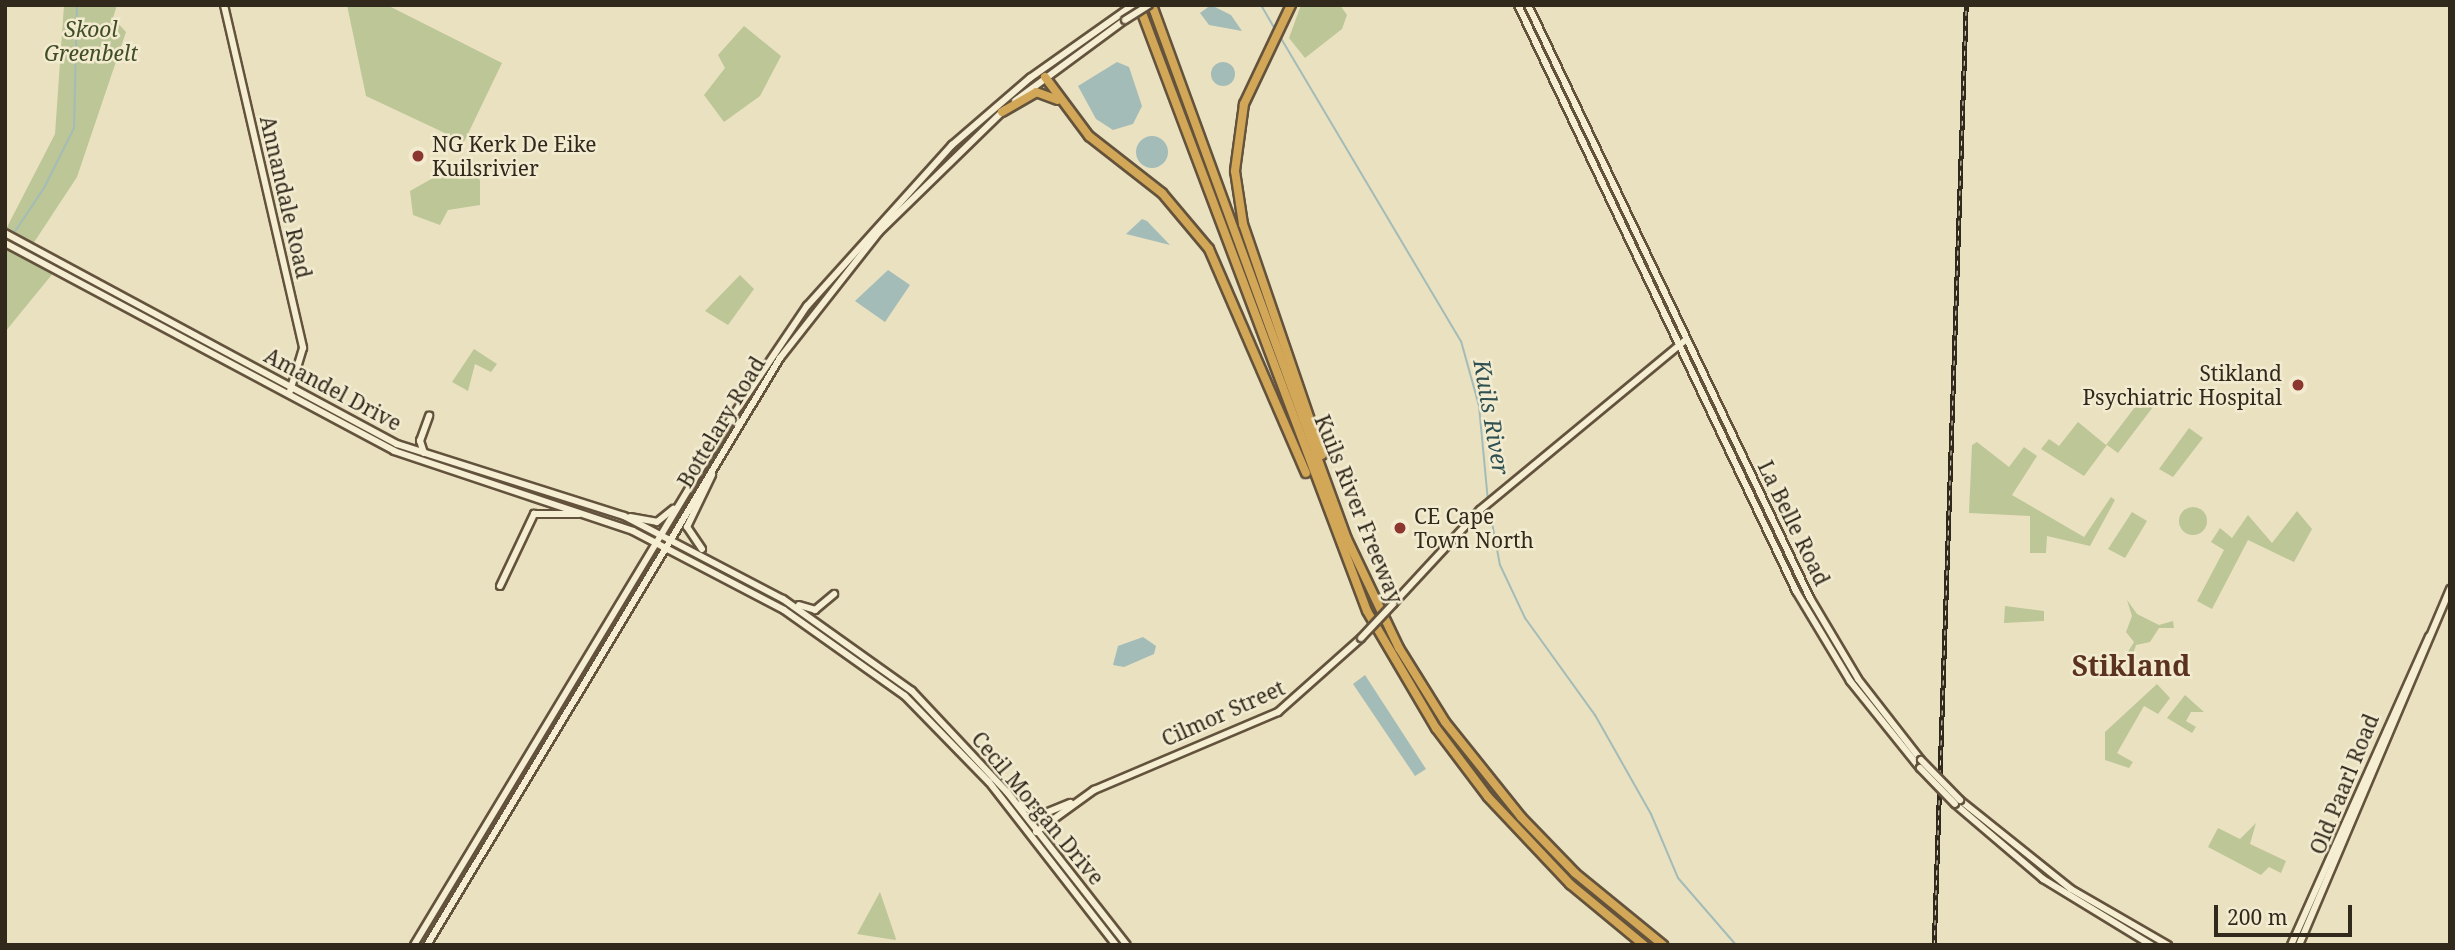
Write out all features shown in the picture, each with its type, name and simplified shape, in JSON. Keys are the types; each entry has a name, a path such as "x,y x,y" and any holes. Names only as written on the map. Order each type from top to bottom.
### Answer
{"highway":[{"name":"Kuils River Freeway","path":"1139,5 1323,507 1367,611 1453,753 1538,853 1643,945"},
{"name":"Kuils River Freeway","path":"1151,5 1334,503 1399,648 1463,746 1546,844 1662,945"},
{"path":"1291,5 1290,18 1268,55 1238,127 1239,208 1334,503"},
{"path":"1045,77 1088,136 1167,198 1209,249 1323,507"},
{"path":"1002,112 1041,91 1065,106"}],"main road":[{"name":"Annandale Road","path":"224,5 303,352 288,396"},
{"name":"Bottelary Road","path":"414,945 662,533 791,327 883,215 995,106 1133,5"},
{"name":"Bottelary Road","path":"427,945 725,447 845,272 910,198 1002,112 1045,77 1125,20 1151,5"},
{"name":"La Belle Road","path":"1518,5 1814,626 1920,768 2035,873 2097,915 2151,945"},
{"name":"La Belle Road","path":"1528,5 1816,610 1874,702 1957,802 2071,889 2168,945"},
{"name":"Amandel Drive","path":"5,233 292,388 426,455 624,516 671,538"},
{"name":"Amandel Drive","path":"5,243 288,396 414,460 657,542"},
{"name":"Cilmor Street","path":"1035,833 1081,797 1278,712 1361,638 1480,510 1687,339"},
{"path":"426,455 419,444 429,416"},
{"path":"725,447 687,530 697,546 756,583"},
{"path":"624,516 663,520 695,479"},
{"path":"499,586 534,514 580,514"},
{"name":"Cecil Morgan Drive","path":"671,538 776,594 900,679 1015,802 1116,945"},
{"name":"Cecil Morgan Drive","path":"657,542 776,605 881,675 989,782 1035,833 1127,945"},
{"name":"Old Paarl Road","path":"2291,945 2450,589"},
{"path":"776,594 811,610 834,594"},
{"name":"Old Paarl Road","path":"2299,945 2429,636"},
{"path":"1015,802 1041,816 1081,797"},
{"path":"2071,889 2097,915"},
{"path":"2102,907 2130,933"}],"green space":[{"name":"Skool Greenbelt","path":"64,5 117,5 113,18 126,32 77,177 29,250 5,238 5,231 55,134"},
{"path":"347,5 387,5 502,63 464,142 366,96"},
{"path":"1301,5 1340,5 1347,15 1342,29 1305,58 1289,38"},
{"path":"744,26 781,56 760,96 724,122 704,95 725,68 718,55"},
{"path":"463,161 480,180 480,205 448,210 440,225 413,215 410,191"},
{"path":"5,246 54,272 5,332"},
{"path":"740,275 754,289 728,325 705,311"},
{"path":"474,349 497,364 491,372 475,364 468,391 452,382"},
{"path":"2145,394 2156,403 2118,453 2107,445 2084,476 2041,449 2049,439 2059,446 2078,422 2106,445"},
{"path":"2189,428 2203,438 2173,477 2159,469"},
{"path":"1977,442 2009,467 2024,447 2037,456 2012,495 2084,537 2111,497 2115,500 2090,546 2047,536 2046,553 2030,553 2030,516 1969,513 1972,445"},
{"path":"2193,507 2203,511 2207,521 2203,531 2193,535 2183,531 2179,521 2183,511"},
{"path":"2297,511 2312,529 2294,562 2248,540 2212,609 2197,601 2224,550 2211,542 2220,528 2232,538 2248,515 2272,543"},
{"path":"2132,512 2147,521 2125,558 2108,549"},
{"path":"2127,600 2137,614 2159,625 2173,621 2174,628 2159,628 2150,642 2136,645 2131,660 2125,657 2134,642 2126,632 2132,616"},
{"path":"2005,606 2044,611 2044,621 2004,623"},
{"path":"2157,684 2170,698 2158,714 2144,706 2117,753 2133,762 2129,768 2105,760 2105,732"},
{"path":"2185,695 2204,712 2191,712 2186,721 2196,727 2192,733 2167,718"},
{"path":"2256,823 2250,844 2286,861 2281,873 2269,867 2261,875 2208,847 2218,828 2240,839"},
{"path":"880,892 896,939 895,940 857,934"}],"water":[{"path":"1211,5 1231,15 1242,31 1209,25 1200,13"},
{"path":"1117,62 1129,67 1142,106 1133,124 1113,130 1096,119 1078,86"},
{"path":"1223,62 1232,65 1235,74 1232,83 1223,86 1214,83 1211,74 1214,65"},
{"path":"1152,136 1163,141 1168,152 1163,163 1152,168 1141,163 1136,152 1141,141"},
{"path":"1142,219 1147,221 1170,245 1126,234"},
{"path":"888,270 910,285 885,322 855,301"},
{"path":"1143,637 1156,646 1154,654 1124,667 1113,665 1118,646"},
{"path":"1365,675 1426,769 1415,776 1353,684"}],"waterway":[{"path":"8,242 44,188 74,128 77,5"},
{"name":"Kuils River","path":"1261,5 1276,31"},
{"name":"Kuils River","path":"1279,35 1461,341 1479,406 1488,502"},
{"name":"Kuils River","path":"1489,507 1500,565 1525,618 1595,715 1651,814 1678,878 1736,945"}],"railway":[{"path":"1934,945 1966,5"}],"place":[{"name":"NG Kerk De Eike Kuilsrivier","path":"418,156"},
{"name":"Stikland Psychiatric Hospital","path":"2298,385"},
{"name":"CE Cape Town North","path":"1400,528"}],"district":[{"name":"Stikland","path":"2131,665"}]}
